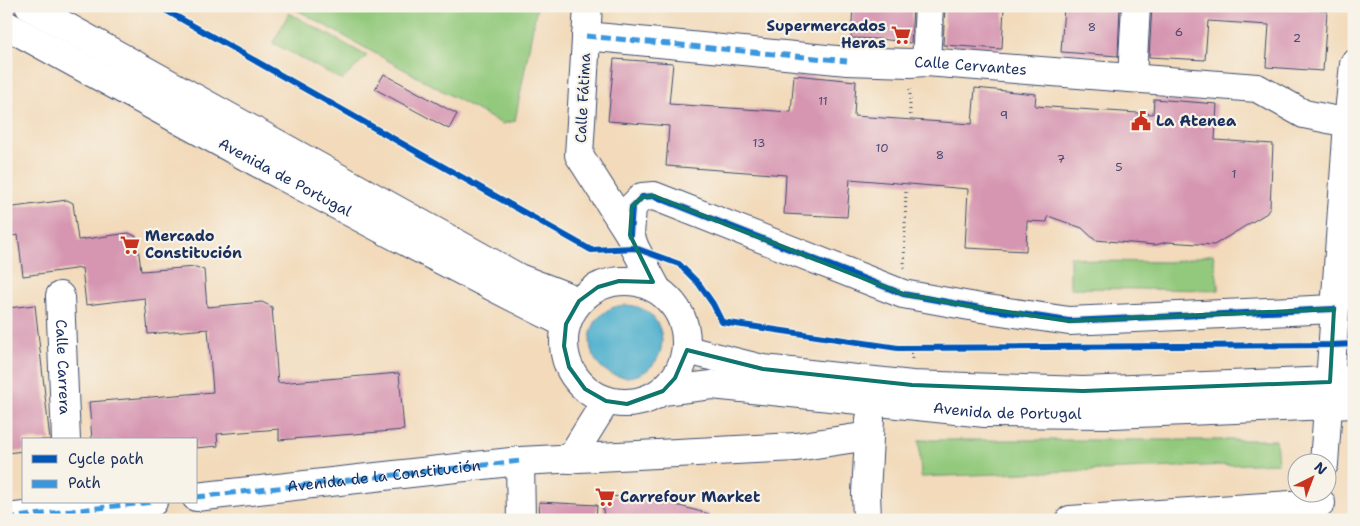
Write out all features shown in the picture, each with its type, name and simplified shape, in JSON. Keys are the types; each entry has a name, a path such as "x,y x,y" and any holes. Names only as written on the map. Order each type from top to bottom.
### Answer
{"street":[{"name":"Avenida de Portugal","path":"29,6 519,278 580,301"},
{"name":"Calle Fátima","path":"588,6 579,155 630,235 657,289"},
{"path":"926,62 928,6"},
{"path":"1132,78 1136,6"},
{"name":"Avenida de Portugal","path":"6,25 507,295 566,324"},
{"name":"Calle Cervantes","path":"586,36 847,61 926,62 1257,88 1304,114 1348,123"},
{"path":"1326,454 1341,393 1334,308 1354,64"},
{"path":"630,235 632,207 642,197 654,196 903,294 981,308 1070,321 1334,308"},
{"path":"619,281 634,281 657,289 673,303 682,319 686,333 686,350 683,365 675,378 663,392 641,402 627,404 606,401 585,389 569,367 564,346 566,324 580,301 598,287 619,281"},
{"name":"Calle Carrera","path":"60,296 66,438"},
{"name":"Avenida de Portugal","path":"686,350 763,369 912,385 1083,391 1341,393"},
{"name":"Avenida de Portugal","path":"663,392 712,385 985,413 1113,414 1341,393"},
{"path":"570,459 606,401"},
{"path":"867,520 866,493 870,402"},
{"name":"Avenida de la Constitución","path":"198,497 520,461 796,447 869,436"},
{"path":"520,461 521,520"},
{"path":"6,518 134,504"},
{"path":"1070,520 1321,505"}],"path":[{"path":"903,294 906,188"},
{"path":"905,348 921,348"}],"highlighted area":[{"path":"654,196 903,294 981,308 1069,321 1334,309 1330,382 1083,391 912,385 763,369 687,350 675,378 663,391 627,404 606,401 585,389 569,367 564,346 566,324 579,301 598,287 619,281 653,282 630,235 632,207 642,197"}],"green space":[{"path":"290,6 537,6 515,121 502,124"},
{"path":"289,13 367,56 342,80 273,43"},
{"path":"1213,254 1219,290 1070,288 1070,256 1096,261 1173,262"},
{"path":"919,440 1276,440 1278,463 921,477"}],"water":[{"path":"626,305 646,311 656,321 662,341 656,361 646,371 626,377 606,371 596,361 590,341 596,321 606,311"}],"building":[{"path":"853,6 913,6 911,43 851,38"},
{"path":"945,6 1004,6 1002,49 943,45"},
{"path":"1064,6 1120,6 1118,56 1061,52"},
{"path":"1152,6 1277,6 1327,11 1323,71 1266,67 1269,25 1208,21 1205,60 1149,57"},
{"path":"614,59 673,63 669,104 791,112 794,75 856,81 854,116 972,124 975,88 1036,94 1035,106 1153,114 1154,99 1217,104 1215,140 1273,144 1270,207 1267,213 1214,245 1167,242 1155,245 1095,240 1082,228 1048,216 1047,222 1027,221 1026,251 965,248 968,189 850,179 847,217 784,214 786,175 666,166 669,126 608,121"},
{"path":"384,74 457,114 449,129 375,89"},
{"path":"67,200 73,203 78,240 129,233 137,237 141,271 196,267 204,270 207,307 262,302 272,307 278,383 399,373 404,430 279,440 279,429 217,434 218,446 198,448 198,438 92,438 89,402 213,392 208,329 148,334 145,298 86,305 82,268 23,276 18,235 6,237 6,208"},
{"path":"35,305 50,438 22,438 22,451 6,453 6,323 9,323 8,308"},
{"path":"602,496 651,498 709,514 709,520 604,520"},
{"path":"539,502 597,505 596,520 540,520"}],"marked path":[{"path":"586,36 847,61"},
{"path":"198,497 520,461"},
{"path":"6,518 135,504"}],"cycle path":[{"path":"158,6 591,250 635,248 679,264 699,284 713,304 722,322 898,348 1354,344"},
{"path":"630,235 632,207 642,197 654,196 903,294 981,308 1069,321 1334,309"}],"place":[{"name":"Supermercados Heras","path":"901,35"},
{"name":"La Atenea","path":"1141,121"},
{"name":"Mercado Constitución","path":"130,245"},
{"name":"Carrefour Market","path":"605,497"}]}
